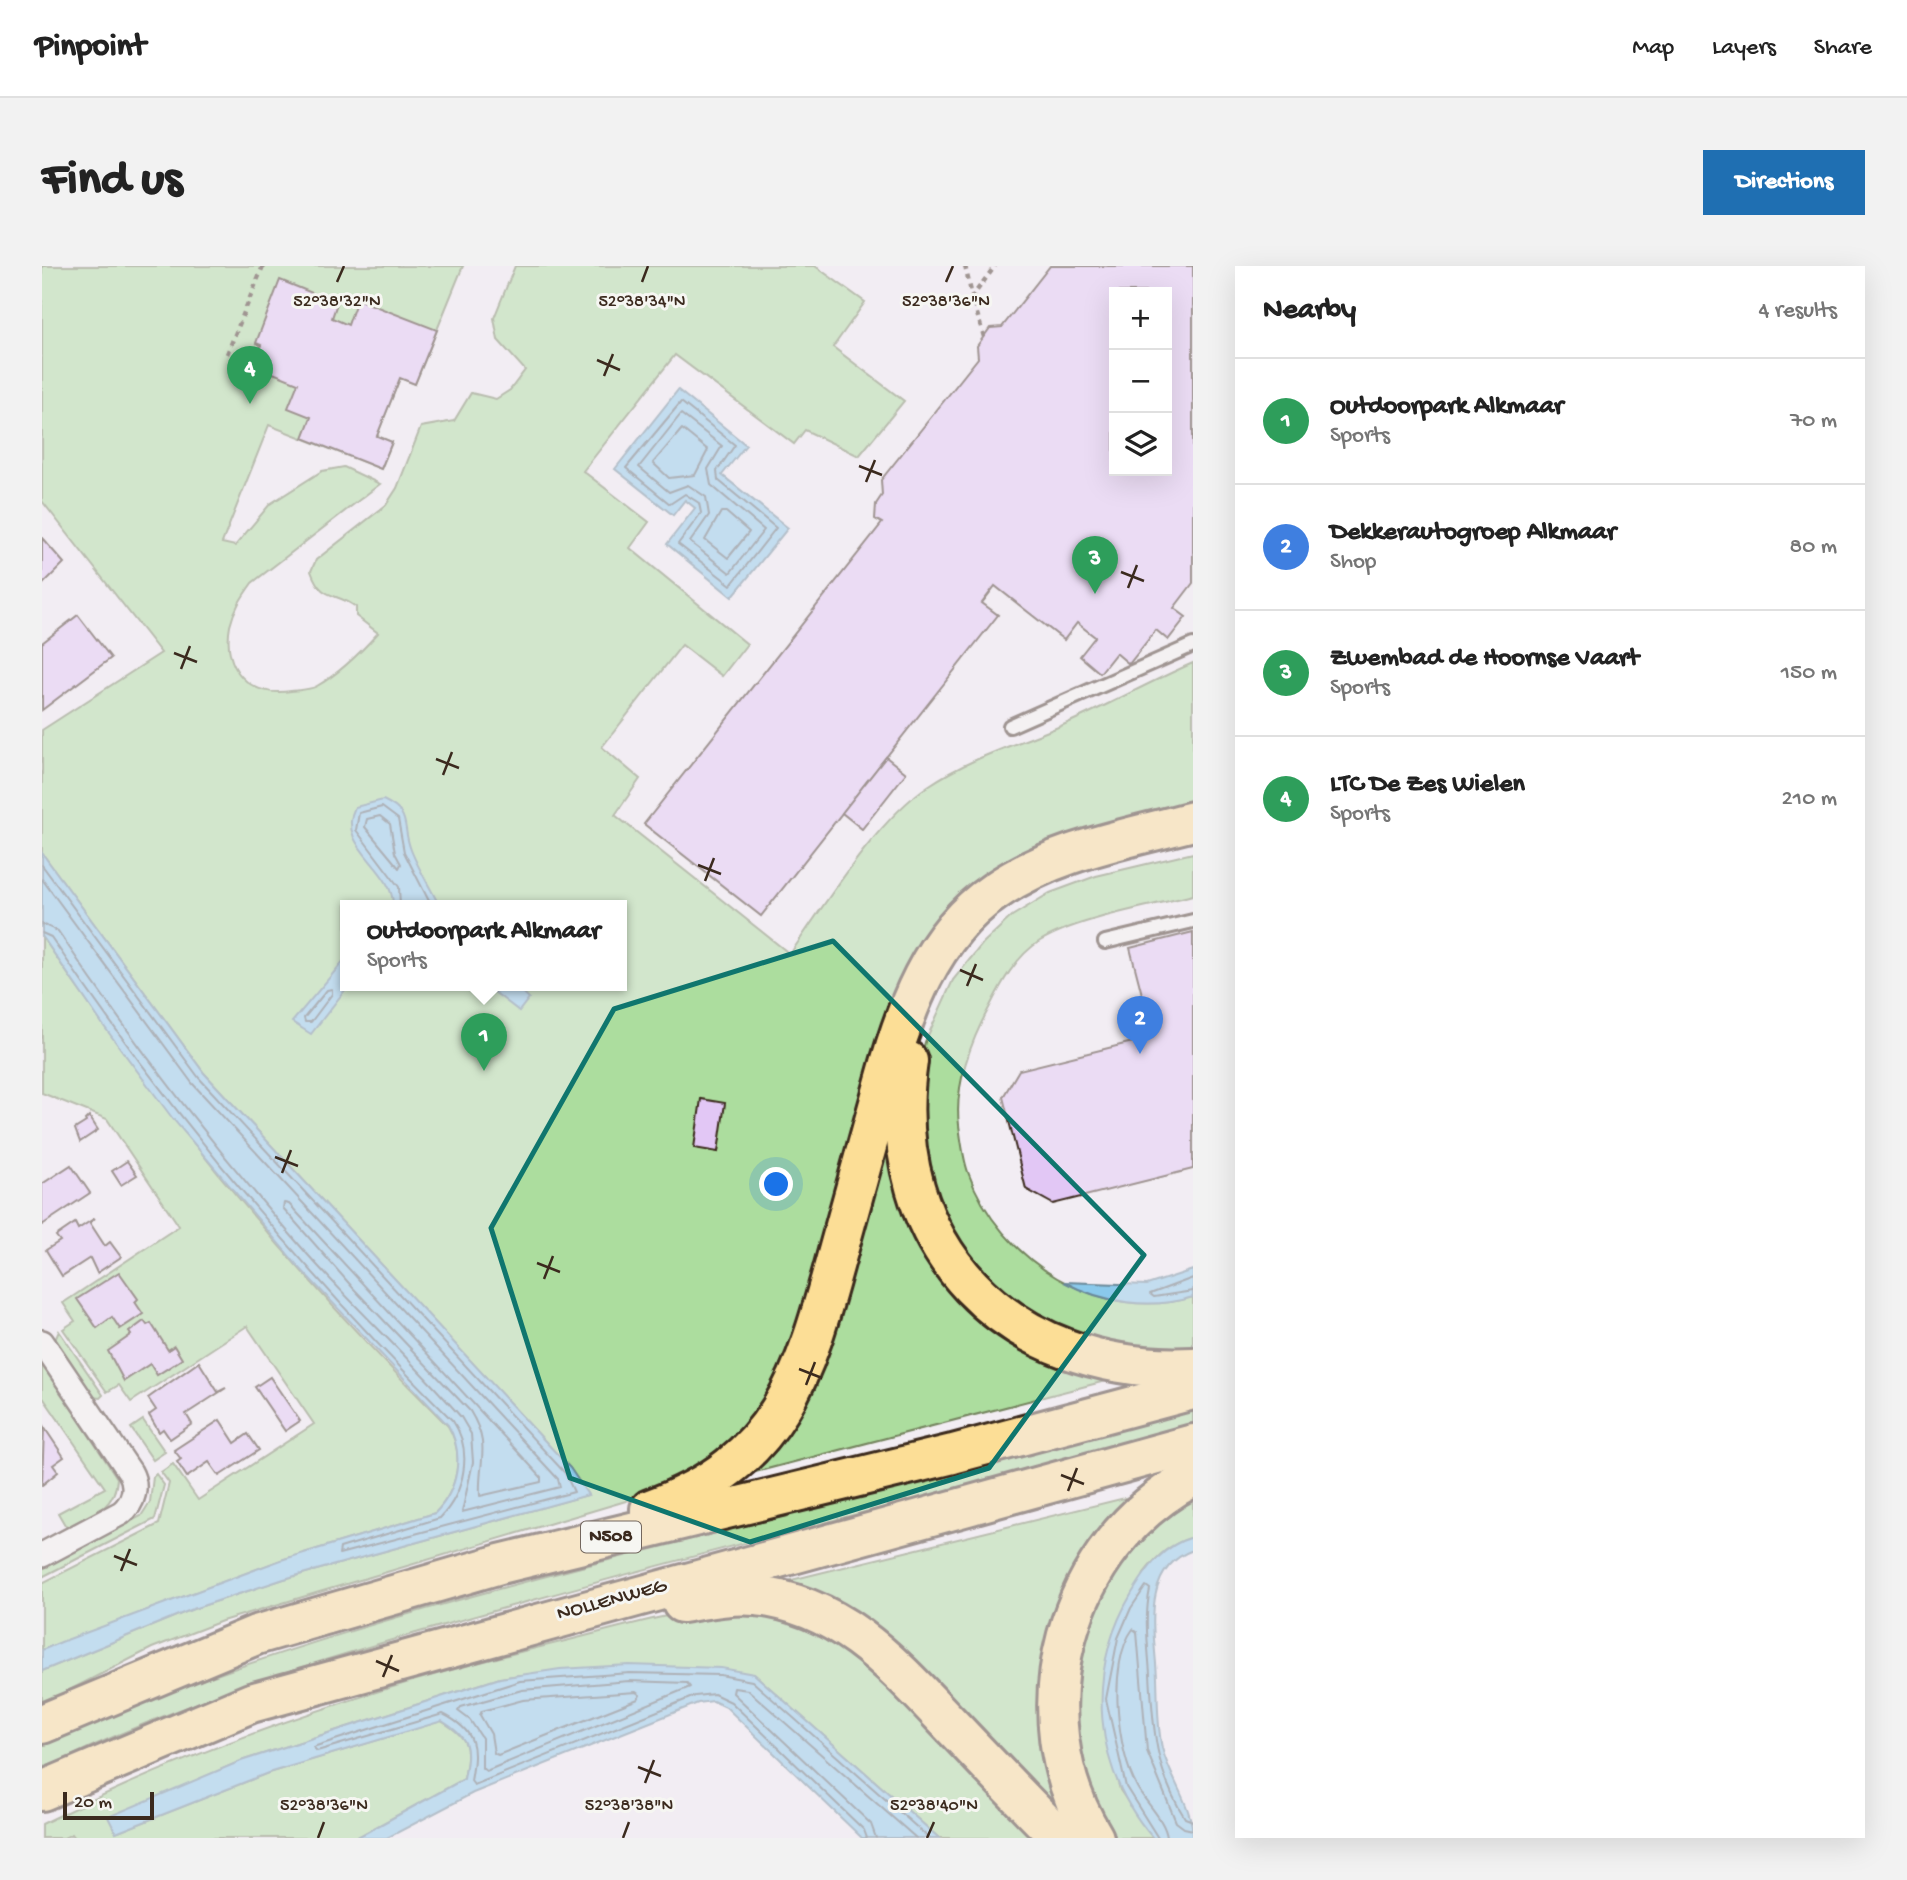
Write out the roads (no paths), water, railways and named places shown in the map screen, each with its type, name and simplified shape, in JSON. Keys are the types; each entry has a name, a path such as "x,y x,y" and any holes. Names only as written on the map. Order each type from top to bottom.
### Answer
{"highway":[{"path":"500,1563 682,1497 749,1449 781,1412 807,1361 898,1034 919,981 941,948 965,918 992,893 1022,874 1078,852 1193,821"},
{"path":"1193,841 1080,870 1050,881 1005,907 977,930 948,965 919,1019 909,1053 904,1110 910,1174 921,1209 939,1246 984,1299 1025,1331 1058,1346 1108,1363 1154,1369 1193,1367"},
{"name":"N508","path":"42,1724 256,1635 500,1563 953,1454 1193,1390"},
{"name":"NOLLENWEG","path":"42,1791 251,1703 490,1635 1193,1444"},
{"path":"1094,1838 1079,1814 1059,1748 1057,1704 1060,1662 1069,1622 1098,1564 1117,1537 1145,1510 1193,1477"},
{"path":"490,1635 725,1596 755,1596 814,1611 854,1632 889,1660 1060,1838"}],"street":[{"path":"42,1342 130,1472 135,1489 130,1502 121,1513 42,1555"}],"lane":[{"path":"1010,726 1193,645"},
{"path":"1105,942 1193,921"}],"water":[{"path":"678,390 746,445 722,475 788,528 732,597 667,544 695,508 685,500 673,515 615,469"},
{"path":"383,800 399,810 411,850 436,900 392,900 384,879 352,834 351,821 355,807"},
{"path":"42,853 204,1073 570,1468 588,1495 284,1579 193,1609 42,1671 42,1650 61,1642 281,1560 435,1513 454,1483 457,1460 453,1436 448,1425 296,1264 173,1119 103,1025 42,936"},
{"path":"340,965 340,991 344,991 311,1034 292,1022"},
{"path":"493,991 522,991 529,998 519,1011"},
{"path":"1193,1270 1193,1297 1160,1303 1144,1304 1111,1299 1064,1282 1147,1285"},
{"path":"1193,1537 1193,1550 1176,1559 1164,1572 1157,1588 1153,1623 1160,1739 1189,1815 1193,1838 1153,1838 1133,1811 1118,1782 1102,1719 1102,1687 1107,1655 1117,1623 1132,1593 1164,1552"},
{"path":"629,1665 721,1668 754,1674 939,1838 862,1838 726,1707 713,1701 698,1703 473,1793 387,1838 356,1838 464,1779 466,1744 458,1733 442,1721 268,1773 116,1833 108,1817 241,1761 500,1678 560,1669"}],"place":[{"name":"LTC De Zes Wielen","path":"250,404"},
{"name":"Zwembad de Hoornse Vaart","path":"1095,594"},
{"name":"Dekkerautogroep Alkmaar","path":"1140,1054"},
{"name":"Outdoorpark Alkmaar","path":"484,1071"}]}
